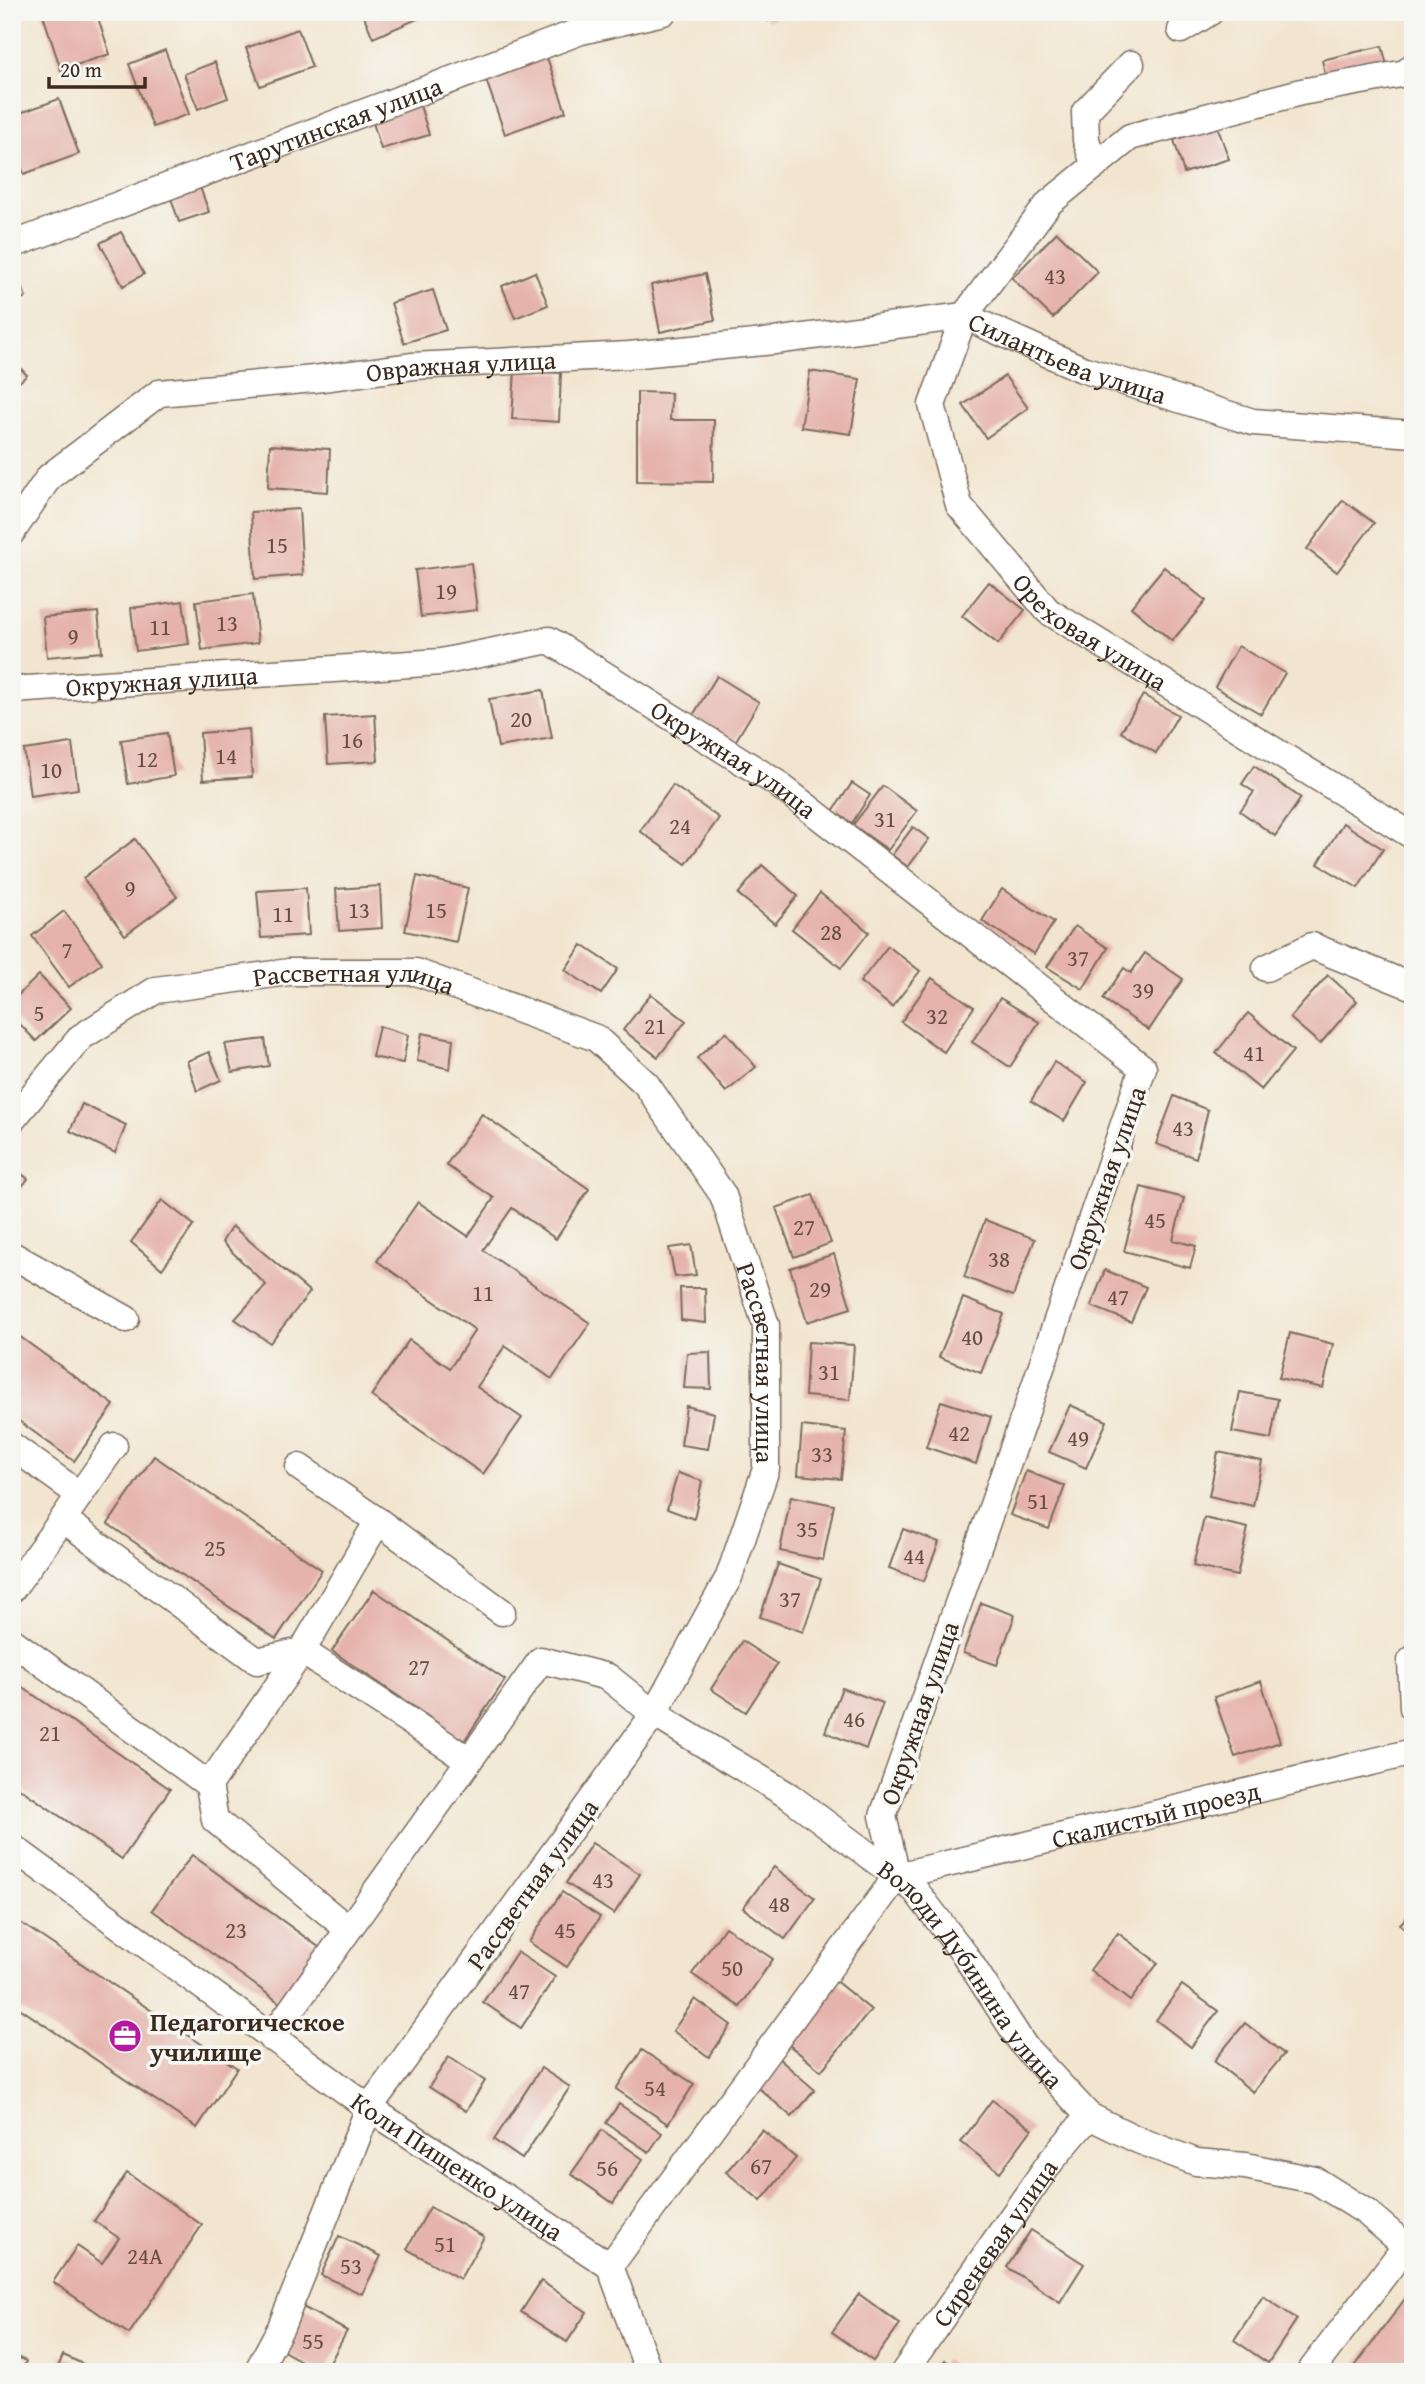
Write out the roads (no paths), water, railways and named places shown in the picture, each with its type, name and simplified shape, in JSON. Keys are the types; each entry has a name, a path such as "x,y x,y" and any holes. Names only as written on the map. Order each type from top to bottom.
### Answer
{"street":[{"name":"Тарутинская улица","path":"12,245 581,31 663,12"},
{"path":"1181,30 1210,12"},
{"path":"1095,166 1086,140 1085,112 1131,64"},
{"name":"Силантьева улица","path":"1413,66 1406,73 1301,92 1130,137 1049,203 964,316 1082,369 1253,422 1413,434"},
{"name":"Овражная улица","path":"12,532 49,477 159,393 314,379 413,366 642,354 774,341 964,316"},
{"name":"Ореховая улица","path":"964,316 932,405 959,505 1048,611 1413,836"},
{"name":"Окружная улица","path":"12,690 441,662 549,640 775,782 1143,1068 1032,1394 883,1816 897,1876"},
{"path":"1266,968 1312,946 1413,987"},
{"name":"Рассветная улица","path":"12,1120 81,1037 156,990 289,972 416,972 596,1038 646,1084 723,1195 766,1325 766,1469 729,1577 654,1714 369,2108 281,2328 257,2372"},
{"path":"12,1255 126,1319"},
{"path":"12,1446 80,1495"},
{"path":"12,1589 114,1446"},
{"path":"299,1466 502,1612"},
{"path":"63,1519 257,1661 302,1651 469,1760 271,2038"},
{"path":"209,1785 302,1651 378,1521"},
{"path":"12,1641 209,1785 215,1820 348,1929"},
{"path":"1413,1658 1413,1707"},
{"name":"Володи Дубинина улица","path":"469,1760 541,1660 608,1677 654,1714 789,1796 915,1890 965,1955 1024,2046 1088,2116 1138,2140 1196,2162 1245,2166 1315,2180 1366,2211 1409,2248"},
{"name":"Скалистый проезд","path":"897,1876 1413,1752"},
{"name":"Коли Пищенко улица","path":"12,1847 369,2108 610,2266"},
{"path":"649,2372 610,2266 897,1876"},
{"name":"Сиреневая улица","path":"904,2372 1051,2161 1088,2116"},
{"path":"1310,2372 1409,2248"}],"place":[{"name":"Педагогическое училище","path":"125,2036"}]}
